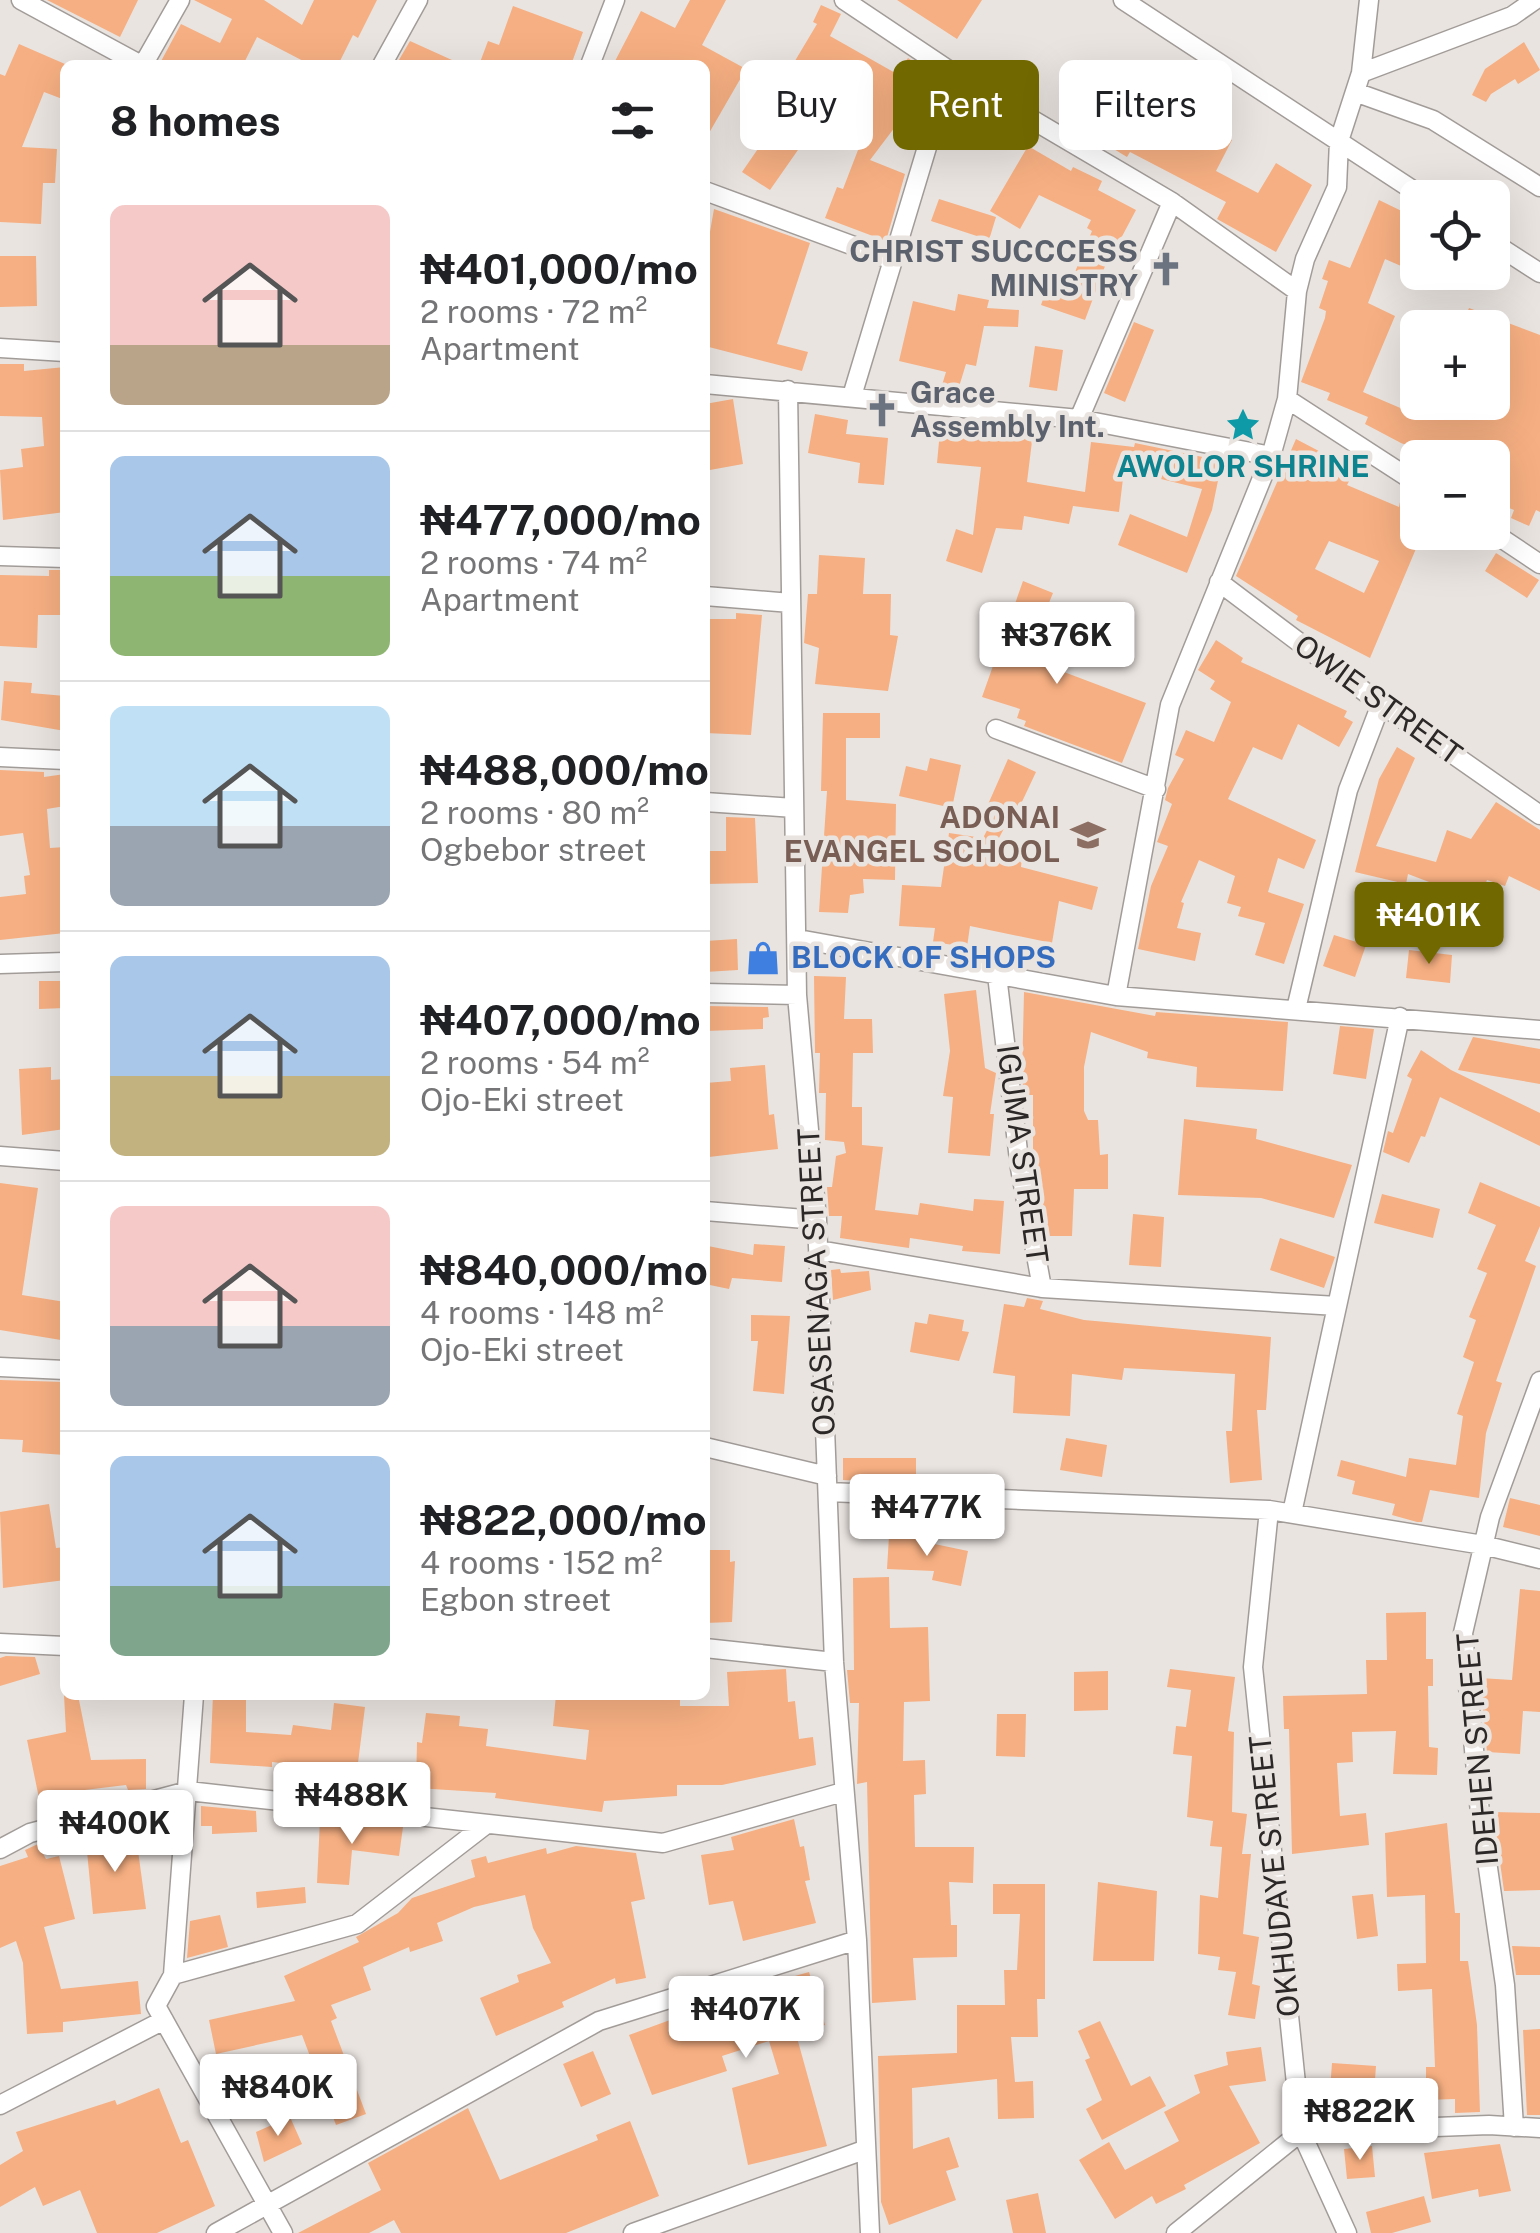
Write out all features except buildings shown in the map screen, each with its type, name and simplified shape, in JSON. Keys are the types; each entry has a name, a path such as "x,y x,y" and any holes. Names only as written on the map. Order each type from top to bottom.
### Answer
{"street":[{"path":"22,0 133,60"},
{"path":"145,60 180,0"},
{"path":"385,60 418,0"},
{"path":"592,60 615,0"},
{"path":"844,0 934,60"},
{"path":"1122,0 1400,181"},
{"path":"1116,996 1170,705 1271,456 1287,399 1297,291 1305,259 1337,187 1339,141 1362,73 1369,0"},
{"path":"1362,73 1512,16 1535,0"},
{"path":"1355,92 1433,120 1540,188"},
{"path":"1039,124 1172,202 1297,291"},
{"path":"852,396 926,150"},
{"path":"710,193 892,260"},
{"path":"1079,419 1172,202"},
{"path":"1510,254 1540,273"},
{"path":"0,348 60,351"},
{"path":"710,384 1079,419 1271,456"},
{"name":"OSASENAGA STREET","path":"788,390 796,995 818,1220 834,1662 857,1940 870,2233"},
{"path":"1287,399 1400,472"},
{"path":"1510,544 1540,564"},
{"path":"0,556 60,558"},
{"name":"OWIE STREET","path":"1219,582 1380,704 1540,814"},
{"path":"710,596 791,603"},
{"path":"1296,1010 1348,790 1380,704"},
{"path":"996,729 1156,789"},
{"path":"0,756 60,760"},
{"path":"710,802 794,808"},
{"path":"798,939 1116,996 1540,1030"},
{"path":"0,964 60,962"},
{"name":"IGUMA STREET","path":"819,1250 1042,1288 1020,1168 998,974"},
{"path":"710,994 796,995"},
{"path":"1292,1514 1400,1017"},
{"path":"0,1156 60,1161"},
{"path":"710,1211 818,1220"},
{"path":"1042,1288 1337,1306"},
{"path":"0,1367 60,1370"},
{"name":"IDEHEN STREET","path":"1514,2127 1506,1985 1480,1813 1462,1633 1484,1545 1540,1381"},
{"path":"710,1449 828,1484 1268,1510 1484,1545 1540,1559"},
{"name":"OKHUDAYE STREET","path":"1268,1510 1253,1667 1300,2132 1347,2233"},
{"path":"0,1644 60,1646"},
{"path":"710,1649 834,1662"},
{"path":"194,1700 173,1975 156,2006 284,2233"},
{"path":"0,1849 30,1833 188,1790 663,1843 842,1792"},
{"path":"173,1975 357,1924 484,1826"},
{"path":"216,2233 598,2020 857,1940"},
{"path":"0,2104 164,2020"},
{"path":"1176,2233 1300,2132 1540,2128"},
{"path":"633,2233 864,2150"}],"place":[{"name":"CHRIST SUCCCESS MINISTRY","path":"1166,269"},
{"name":"Grace Assembly Int.","path":"882,410"},
{"name":"AWOLOR SHRINE","path":"1243,425"},
{"name":"ADONAI EVANGEL SCHOOL","path":"1088,835"},
{"name":"BLOCK OF SHOPS","path":"763,958"}]}
